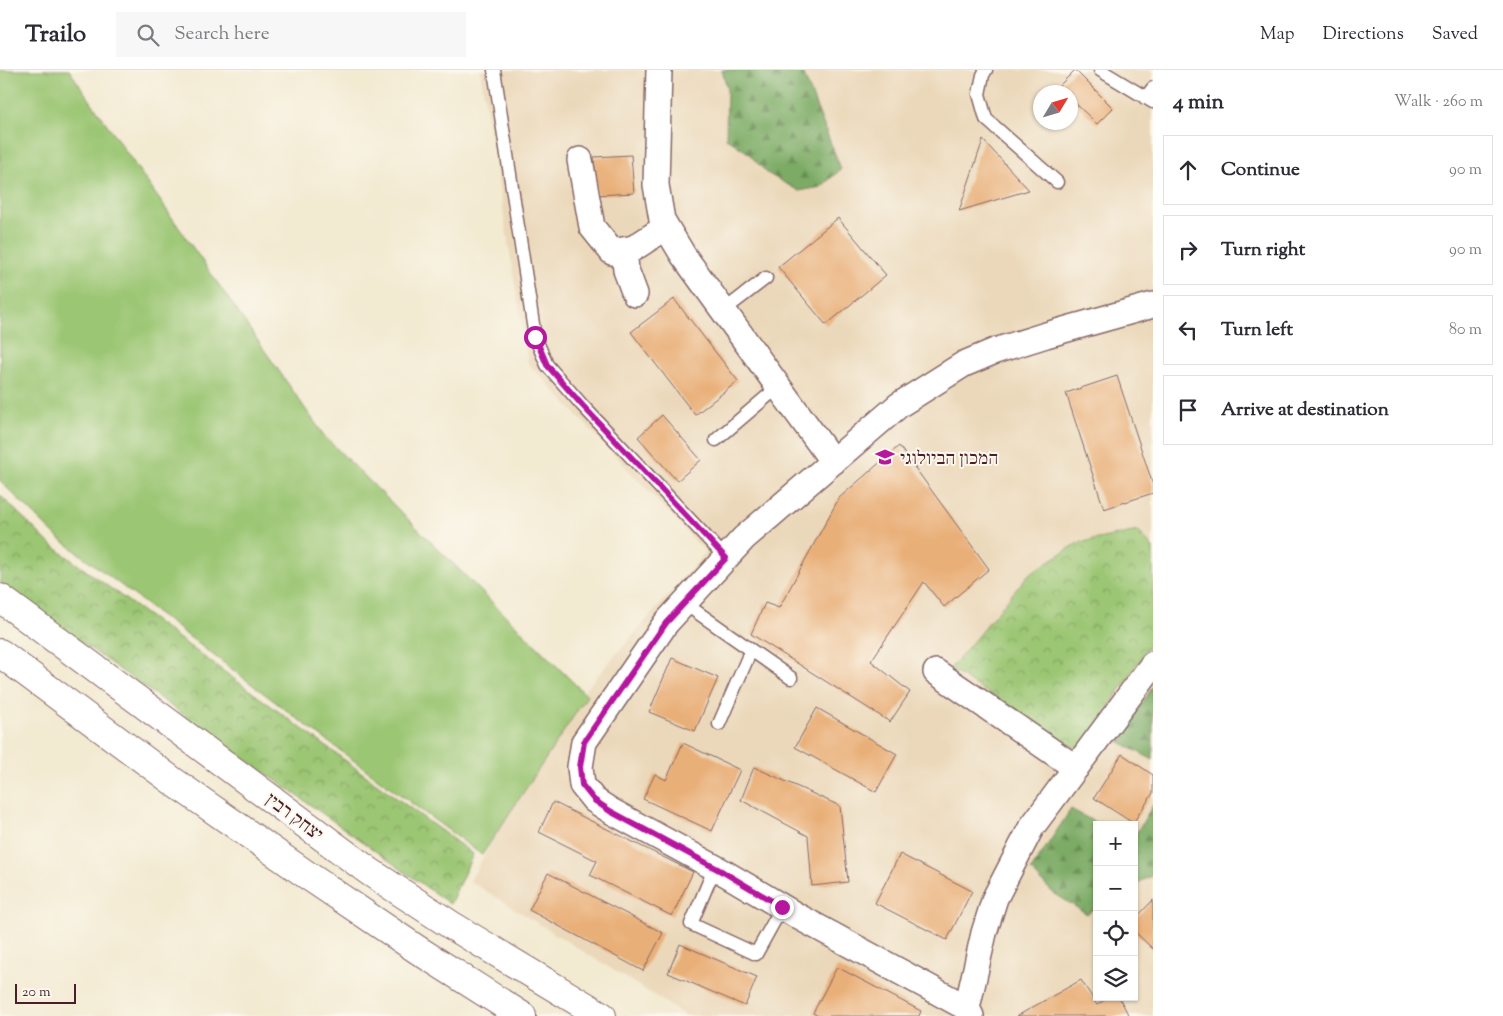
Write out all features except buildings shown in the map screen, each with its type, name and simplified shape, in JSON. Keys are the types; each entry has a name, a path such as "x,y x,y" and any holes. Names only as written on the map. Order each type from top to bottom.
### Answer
{"main road":[{"name":"יצחק רבין","path":"0,598 370,872 451,925 602,1016"},
{"path":"0,653 174,782 418,950 522,1016"}],"street":[{"path":"659,70 656,185 662,220 683,255 832,462"},
{"path":"580,160 592,227 612,252 634,248 666,227"},
{"path":"624,250 626,270 635,294"},
{"path":"1153,306 995,351 964,364 899,405 744,538 666,623 584,742 580,767 582,785 594,800 610,811 715,867 782,907 969,1012 984,933 995,898 1032,828 1153,664"},
{"path":"936,672 1076,768"}],"lane":[{"path":"494,70 535,337 547,365 582,405 726,558"},
{"path":"986,70 979,94 986,118 1057,182"},
{"path":"1100,70 1150,96"},
{"path":"723,311 766,278"},
{"path":"716,440 778,387"},
{"path":"684,603 791,678"},
{"path":"719,724 751,650"},
{"path":"715,867 691,924 756,954 782,907"}],"shaded area":[{"name":"המכון הביולוגי","path":"480,70 1153,70 1153,1016 687,1016 470,881 564,714 706,552 528,363"}],"green space":[{"path":"0,70 69,70 325,437 587,696 482,855 311,729 56,536 0,481"},
{"path":"722,70 802,70 841,169 821,187 799,191 767,173 747,152 726,138 727,89"},
{"path":"0,495 50,544 473,854 450,904 16,596 0,582"},
{"path":"1138,531 1153,548 1153,640 1080,751 950,669 1029,574 1078,543"},
{"path":"1153,686 1153,760 1118,741"},
{"path":"1153,805 1153,875 1138,883 1138,866 1138,830"},
{"path":"1071,809 1093,821 1093,909 1087,914 1052,892 1031,870"}],"place":[{"name":"המכון הביולוגי","path":"885,457"}],"route":[{"path":"535,337 547,365 582,405 726,558 666,623 584,742 580,767 582,785 594,800 610,811 723,872 782,907"}]}
